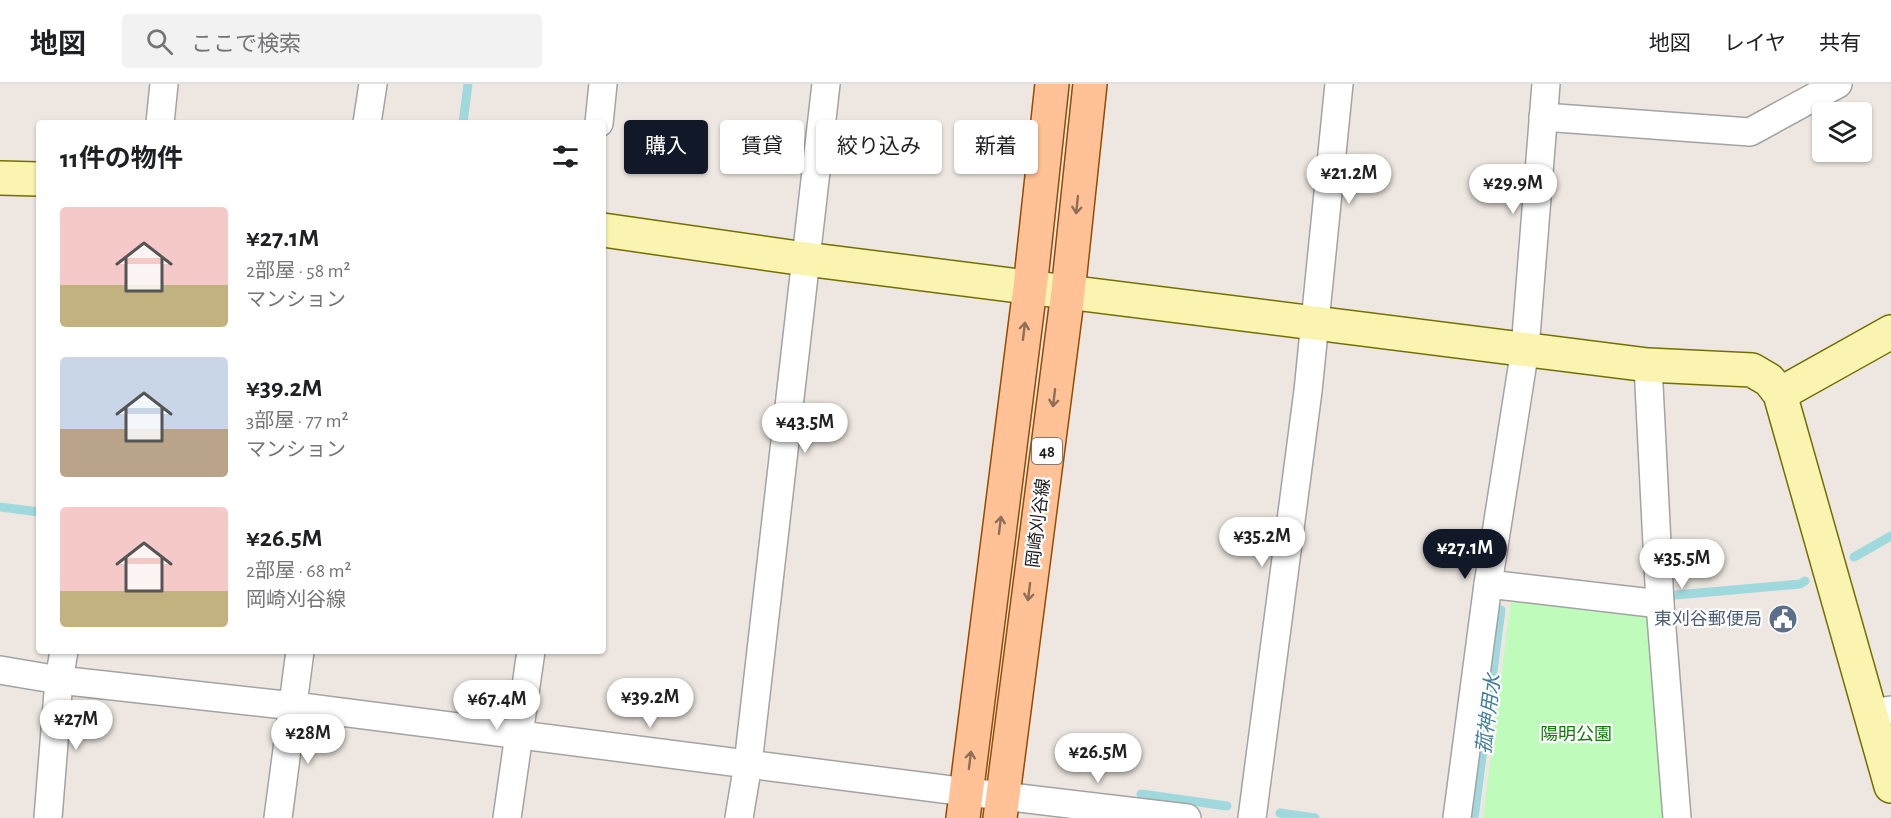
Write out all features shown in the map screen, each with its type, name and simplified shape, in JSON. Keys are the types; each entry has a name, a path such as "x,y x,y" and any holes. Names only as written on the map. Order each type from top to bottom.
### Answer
{"main road":[{"name":"岡崎刈谷線","path":"965,805 1030,288 1052,84"},
{"name":"岡崎刈谷線","path":"1001,807 1068,292 1090,84"}],"street":[{"path":"160,120 164,84"},
{"path":"367,120 373,84"},
{"path":"599,120 603,84"},
{"path":"739,818 748,764 826,84"},
{"path":"1252,818 1308,391 1339,84"},
{"path":"1457,818 1488,584 1525,349 1546,84"},
{"path":"1543,117 1750,132 1838,84"},
{"path":"0,178 36,179"},
{"path":"606,230 805,259 1648,365 1752,370 1769,380 1780,394 1881,711 1891,786"},
{"path":"1780,394 1891,332"},
{"path":"1648,365 1660,604 1677,818"},
{"path":"1488,584 1660,604"},
{"path":"48,818 59,680 63,654"},
{"path":"278,818 300,654"},
{"path":"507,818 531,654"},
{"path":"0,670 59,680 294,706 748,764 965,805 1187,818"}],"green space":[{"name":"陽明公園","path":"1511,599 1648,615 1665,818 1483,818"}],"waterway":[{"path":"463,120 468,84"},
{"path":"0,507 36,512"},
{"name":"菰神用水","path":"1854,557 1891,536"},
{"name":"菰神用水","path":"1676,595 1800,584 1805,581"},
{"name":"菰神用水","path":"1474,818 1501,610"},
{"name":"菰神用水","path":"1141,794 1227,806"},
{"name":"菰神用水","path":"1280,813 1315,818"}],"place":[{"name":"東刈谷郵便局","path":"1783,619"}]}
